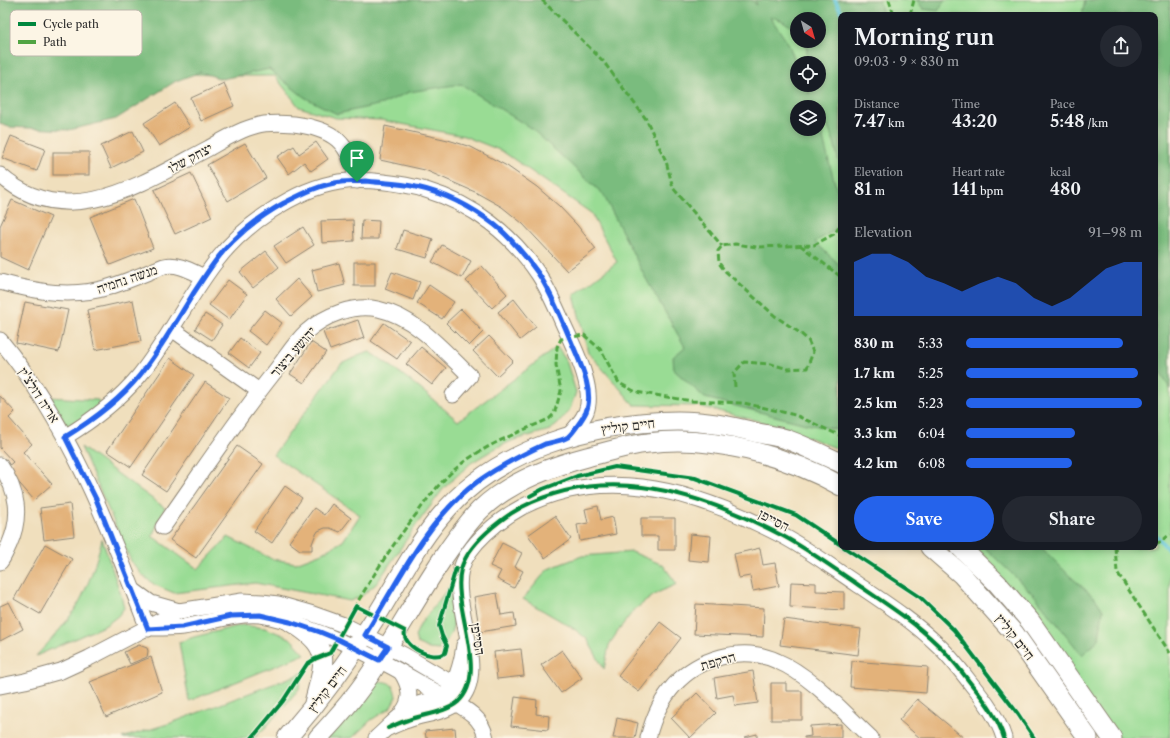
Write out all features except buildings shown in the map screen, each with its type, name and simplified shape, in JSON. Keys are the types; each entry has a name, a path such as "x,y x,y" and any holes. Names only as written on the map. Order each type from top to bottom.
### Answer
{"main road":[{"name":"חיים קוליץ","path":"287,738 334,682 361,642 424,538 440,517 459,496 500,467 548,443 567,437 603,428 680,421 742,429 786,439 838,462"},
{"name":"חיים קוליץ","path":"318,738 370,675 428,579 454,542 481,510 496,497 537,473 571,461 649,443 679,441 710,443 779,458 838,485"},
{"name":"חיים קוליץ","path":"933,550 961,574 1014,633 1088,738"},
{"name":"חיים קוליץ","path":"963,550 1030,621 1112,738"},
{"path":"290,622 310,635 321,649 321,674 312,710"}],"street":[{"name":"יצחק שלו","path":"0,175 32,195 52,202 77,203 106,197 133,188 235,134 256,126 283,123 307,126 326,131 340,142 349,154 354,165 357,182"},
{"path":"65,437 108,408 124,394 156,354 204,277 232,241 251,225 274,209 316,188 340,182 357,182 388,183 416,187 442,195 468,207 496,226 522,253 538,274 551,295 578,358 588,389 589,401 586,412 567,437"},
{"name":"מנשה נחמיה","path":"0,282 44,292 86,292 109,287 173,264 204,277"},
{"name":"יהושע ביצור","path":"163,527 259,391 306,333 335,314 356,308 377,309 388,312 404,320 437,344 470,376 454,395"},
{"path":"172,329 259,391"},
{"name":"אריה דולצ'ין","path":"0,340 14,356 37,390 65,437 96,499 148,629"},
{"path":"0,465 9,478 16,499 17,518 13,536 0,562"},
{"name":"הסייפן","path":"465,628 461,659 453,684 448,691 449,700 461,698 466,688 470,670 470,651 465,628 459,583 461,567 483,535 514,512 542,497 578,487 617,485 664,491 687,496 725,510 783,536 905,616 940,646 954,662 984,700 996,719 1004,738"},
{"path":"133,590 151,603 179,611"},
{"path":"0,686 61,671 148,629 179,611 242,601 278,604 344,625 361,642 383,654 453,684"},
{"path":"148,629 182,627 231,616 260,615 290,622 337,639 361,642"},
{"name":"הרקפת","path":"648,738 655,714 663,700 682,677 695,667 710,660 728,655 748,653 773,659 794,670 810,681 870,738"},
{"path":"383,654 401,672 408,683 410,695 409,701 399,717"},
{"path":"401,672 468,711 481,725 486,738"},
{"path":"376,738 414,705 449,700"},
{"path":"388,728 406,720 445,709 449,700"}],"green space":[{"path":"0,0 1170,0 1170,738 1117,738 971,550 1158,550 1158,12 838,12 838,449 782,427 698,406 634,405 588,352 574,295 617,262 591,213 502,151 464,136 381,120 336,118 299,107 275,76 191,74 142,55 142,10 26,10"},
{"path":"0,0 751,0 757,5 755,0 879,0 882,12 838,12 838,159 834,142 826,122 826,100 790,100 790,136 822,136 838,190 838,228 815,242 838,263 838,429 806,424 705,398 674,370 673,357 685,347 645,277 603,194 532,129 461,84 409,92 382,104 337,114 304,97 269,69 222,79 200,72 176,81 116,119 69,130 9,127 0,124","holes":["790,12 826,12 826,48 806,48 806,56 826,56 826,92 810,92 809,94 808,92 790,92 790,56 793,56 788,43 770,17 785,22 790,26"]},
{"path":"917,0 945,0 938,11 923,9"},
{"path":"1085,0 1170,0 1170,389 1158,369 1158,12 1083,12"},
{"path":"557,347 566,360 576,392 570,409 558,424 550,430 514,440 496,448 471,463 444,488 417,524 377,583 362,596 350,601 255,583 174,593 155,585 142,575 131,561 81,447 165,508 152,536 198,569 228,537 272,559 296,563 322,553 343,541 360,515 273,455 341,364 370,352 405,376 458,421"},
{"path":"50,397 98,400 100,407 69,430"},
{"path":"102,539 124,608 118,616 106,625 36,656 63,626 77,606 92,574"},
{"path":"987,550 1044,550 1095,598 1103,610 1099,639 1082,655 1035,596"},
{"path":"632,552 663,565 677,584 657,593 634,610 609,645 604,669 587,639 573,628 523,599 548,569 582,556"},
{"path":"450,586 454,613 453,627 446,642 439,650 429,649 417,643 415,636 421,623"},
{"path":"242,625 265,628 290,638 305,654 189,701 179,642"},
{"path":"302,673 299,689 266,727 254,738 122,738 171,723"},
{"path":"377,681 385,682 393,686 396,697 390,708 371,720 352,738 324,738 368,685"}],"waterway":[{"path":"835,0 841,12"},
{"path":"1158,538 1170,552"}],"marked path":[{"path":"542,0 603,61 646,119 666,161 673,188 722,246"},
{"path":"889,0 893,12"},
{"path":"911,12 914,0"},
{"path":"735,387 734,373 744,362 771,364 788,369 807,368 813,352 808,340 775,316 725,271 719,263 718,251 722,246 735,244 757,247 814,245 834,234 838,229"},
{"path":"800,245 838,275"},
{"path":"354,608 401,535 429,497 447,477 461,464 487,447 549,419 554,414 561,391 556,365 557,347 561,339 584,335 600,349 619,383 636,392 692,401 744,403 795,415 838,435"},
{"path":"1158,542 1161,542 1170,534"},
{"path":"1115,550 1117,572 1170,653"}],"cycle path":[{"path":"530,496 543,489 577,476 615,467 695,478 796,515 838,543"},
{"path":"388,728 414,718 447,709 458,702 467,690 471,674 470,657 459,584 461,569 470,550 486,533 504,518 536,500 565,491 611,485 642,487 697,499 749,519 793,541 812,553 899,613 938,645 956,664 986,704 995,717 1004,738"},
{"path":"849,550 920,597 954,630 1018,714 1034,738"},
{"path":"252,738 283,701 307,664 330,653 356,606 405,631 405,637 408,642 419,651 433,655 445,653 447,646 439,626 456,568"}],"route":[{"path":"365,181 416,187 442,195 468,207 496,226 518,248 538,274 551,295 578,358 588,389 589,401 586,412 567,437 548,443 500,467 459,496 440,517 424,538 365,635 388,647 379,660 320,632 290,622 260,615 231,616 182,627 148,629 96,499 65,437 108,408 124,394 156,354 204,277 232,241 251,225 274,209 300,195 316,188 340,182 357,182 365,181"}]}
